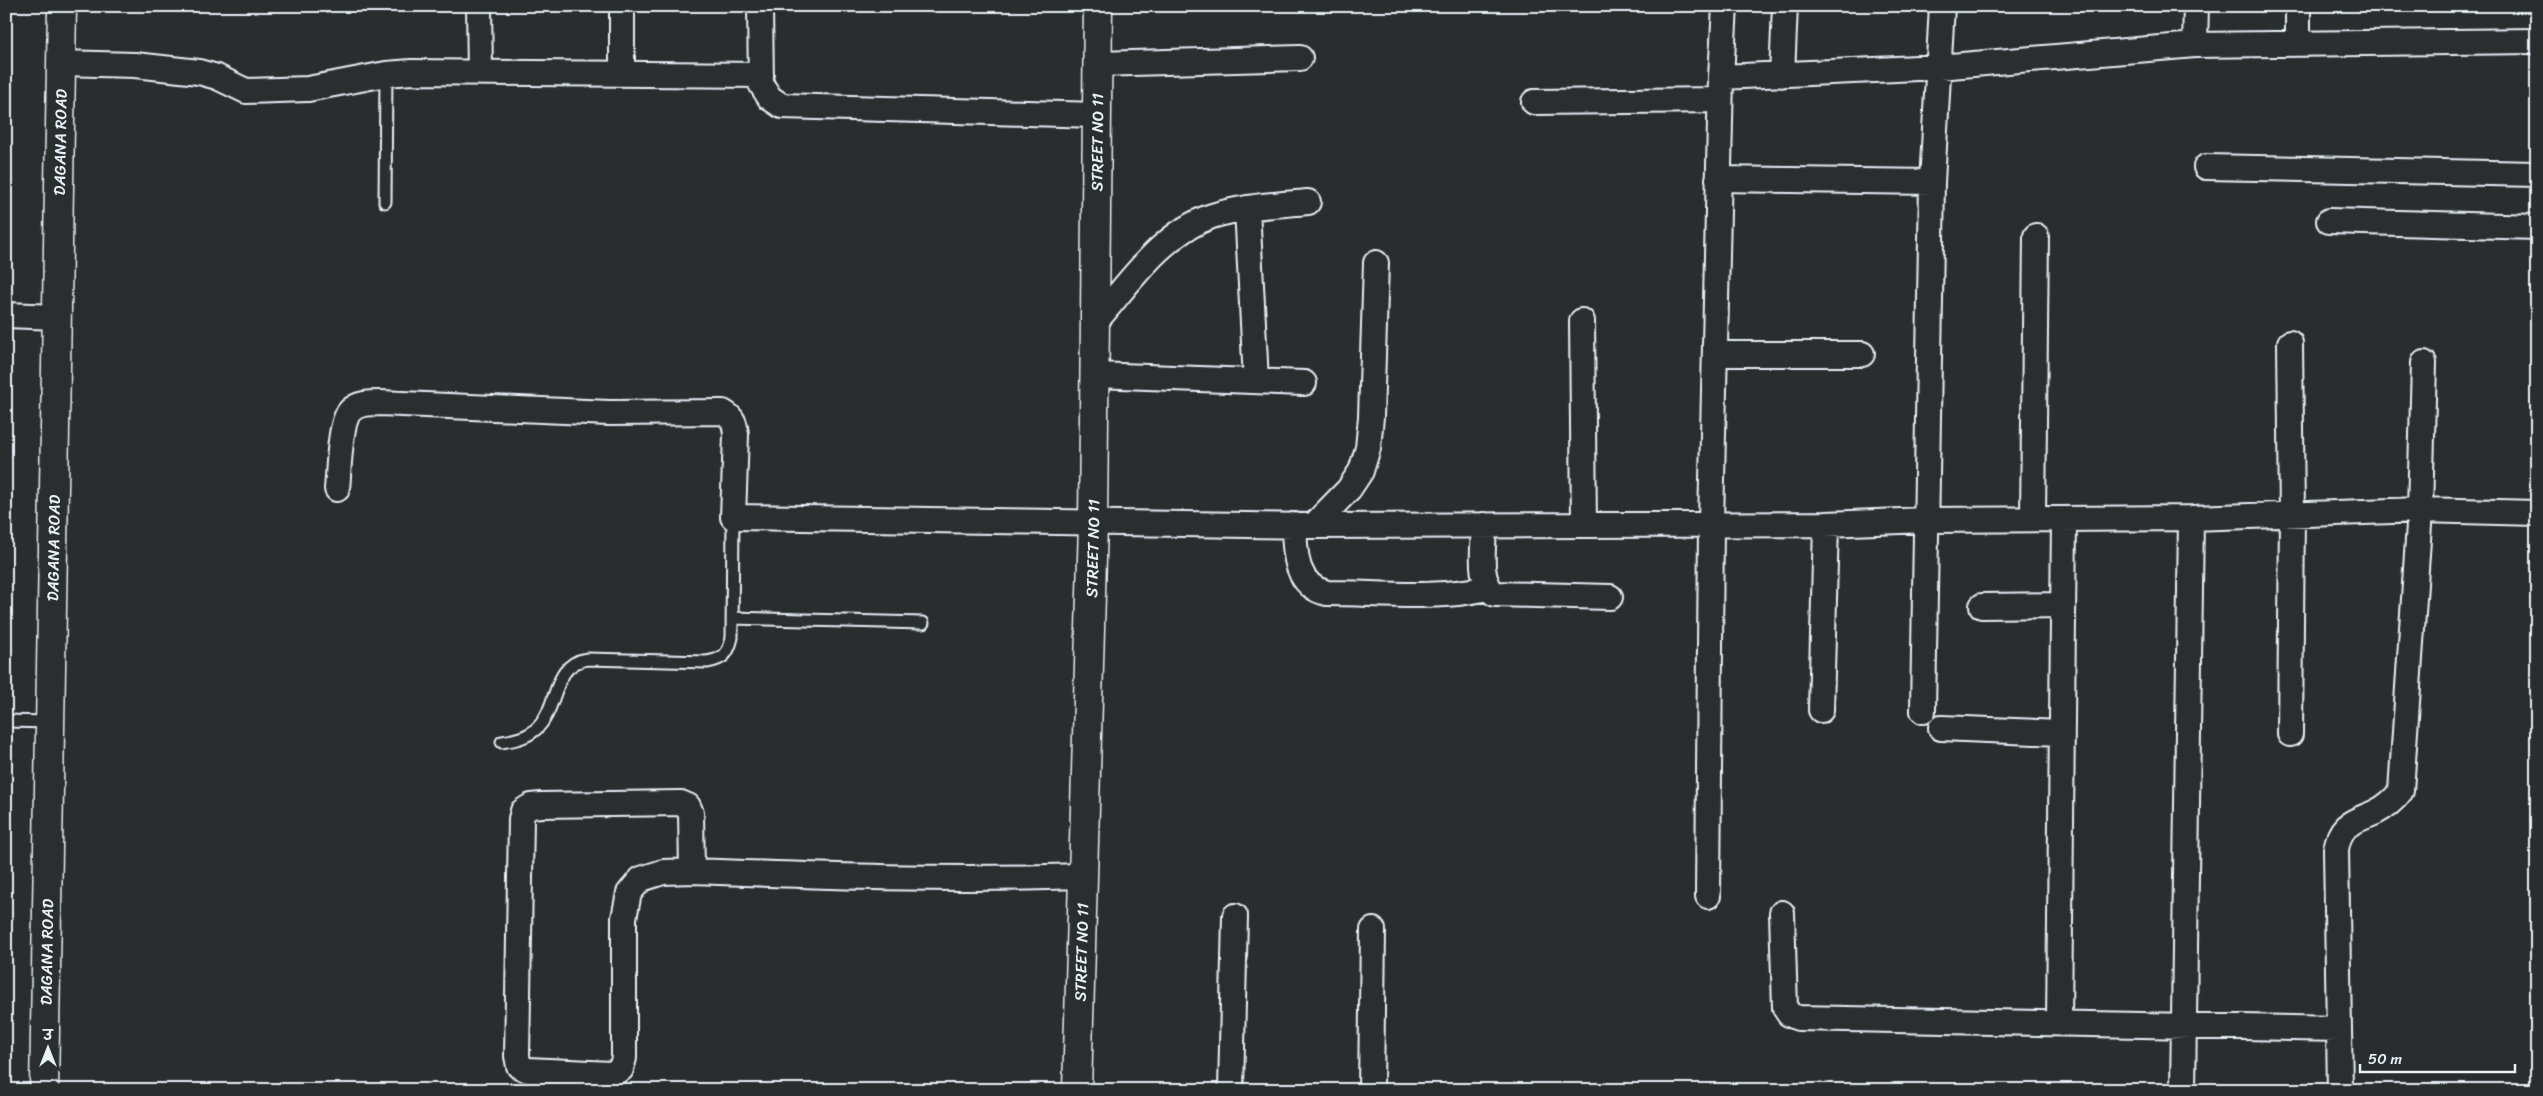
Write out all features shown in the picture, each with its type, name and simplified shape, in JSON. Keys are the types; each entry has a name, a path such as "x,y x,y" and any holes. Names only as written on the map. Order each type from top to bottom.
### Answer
{"street":[{"name":"DAGANA ROAD","path":"44,1090 62,6"},
{"path":"480,6 480,72"},
{"path":"622,6 622,74"},
{"path":"760,6 761,84 770,98 782,106 1097,114"},
{"name":"STREET NO 11","path":"1078,1090 1097,320 1098,6"},
{"path":"1708,896 1711,524 1720,88 1725,6"},
{"path":"1782,75 1785,6"},
{"path":"1923,711 1932,182 1942,6"},
{"path":"2195,45 2196,6"},
{"path":"2298,6 2298,44"},
{"path":"1534,102 1720,88 1782,75 1939,67 2195,45 2537,41"},
{"path":"1098,64 1300,58"},
{"path":"60,63 135,65 199,72 217,77 246,91 308,89 386,74 412,72 761,75"},
{"path":"2206,167 2537,174"},
{"path":"1718,179 1932,182"},
{"path":"1097,320 1160,248 1183,230 1212,216 1247,208 1308,202"},
{"path":"1247,208 1256,381"},
{"path":"2329,221 2537,227"},
{"path":"2033,518 2036,236"},
{"path":"1376,264 1371,417 1368,448 1361,471 1349,489 1304,526 1295,552 1299,566 1305,580 1314,590 1328,593 1446,594 1487,588"},
{"path":"6,315 57,317"},
{"path":"1582,321 1584,526"},
{"path":"2290,343 2292,515 2290,734"},
{"path":"1715,354 1862,354"},
{"path":"2340,1090 2338,838 2344,827 2378,811 2401,792 2420,510 2424,363"},
{"path":"1095,376 1304,383"},
{"path":"337,489 345,423 350,411 363,404 609,413 723,412 730,416 735,424 733,517 1304,526 1584,526 1826,524 2033,518 2191,518 2420,510 2537,512"},
{"path":"2183,1090 2191,518"},
{"path":"2059,1023 2064,519"},
{"path":"1821,710 1826,524"},
{"path":"1484,526 1484,579 1487,588 1495,594 1610,597"},
{"path":"1982,606 2063,605"},
{"path":"1941,728 2061,733"},
{"path":"692,871 691,813 688,806 681,804 541,805 531,806 523,811 521,819 517,1036 517,1056 520,1066 528,1070 611,1074 621,1069 624,1058 624,918 630,893 641,879 663,872 692,871 995,880 1082,876"},
{"path":"1782,913 1785,1008 1789,1014 1798,1018 2339,1029"},
{"path":"1231,1090 1235,916"},
{"path":"1371,1090 1373,930"}],"lane":[{"path":"385,202 386,74"},
{"path":"502,742 519,739 535,730 547,714 566,669 575,661 707,662 720,660 729,652 732,638 733,517"},
{"path":"732,618 923,623"},
{"path":"6,721 49,722"}]}
